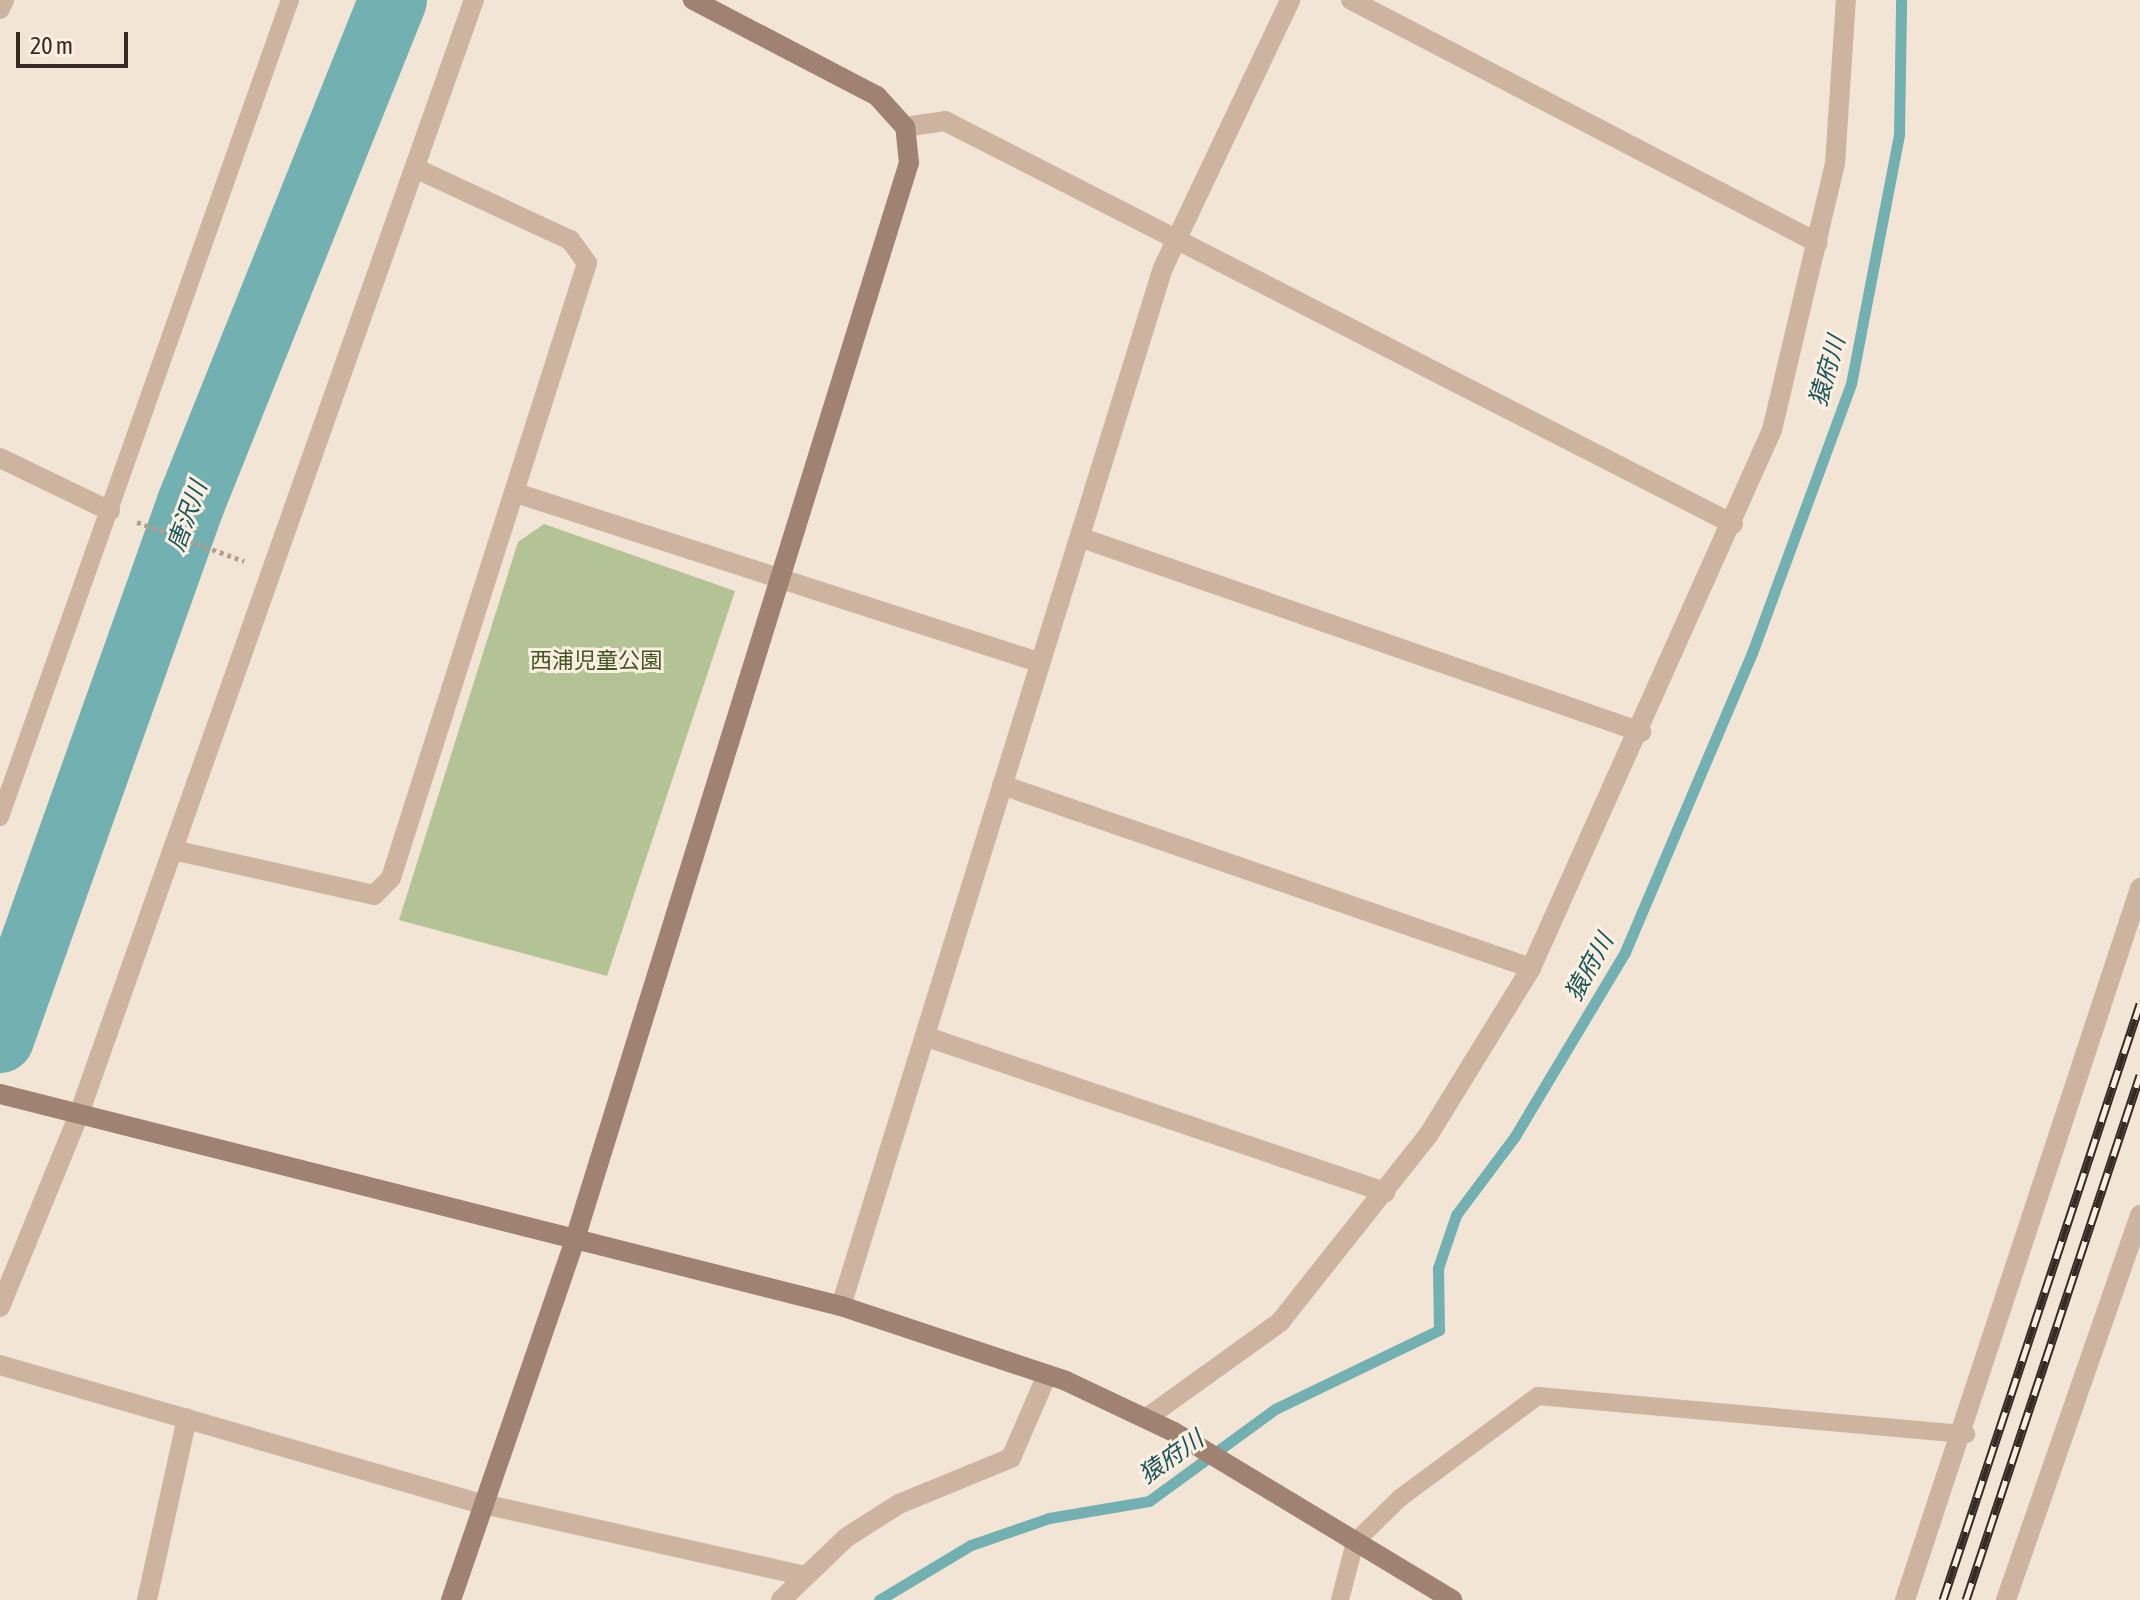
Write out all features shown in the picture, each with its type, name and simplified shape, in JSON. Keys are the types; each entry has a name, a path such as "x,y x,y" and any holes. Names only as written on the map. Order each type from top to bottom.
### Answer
{"street":[{"path":"0,9 4,0"},
{"path":"0,1307 69,1112 173,850 419,170 474,0"},
{"path":"451,1600 479,1503 575,1239 909,163 905,127 877,96 693,0"},
{"path":"841,1306 927,1037 1038,662 1082,538 1177,240 1290,0"},
{"path":"1351,0 1818,243"},
{"path":"1148,1417 1280,1322 1386,1192 1489,1044 1531,968 1641,732 1772,430 1818,243 1846,67 1846,0"},
{"path":"905,127 945,121 1733,524"},
{"path":"173,850 374,895 391,878 587,263 570,240 419,170"},
{"path":"0,458 110,511"},
{"path":"516,493 778,581 1038,662"},
{"path":"1082,538 1641,732"},
{"path":"1002,785 1531,968"},
{"path":"1905,1600 1966,1434 2140,888"},
{"path":"927,1037 1386,1192"},
{"path":"0,1094 841,1306 1047,1375 1148,1417 1452,1600"},
{"path":"2006,1600 2140,1215"},
{"path":"0,1365 479,1503 802,1575"},
{"path":"781,1600 802,1575 899,1504 1011,1458 1047,1375"},
{"path":"147,1600 187,1418"}],"lane":[{"path":"0,817 290,0"},
{"path":"1340,1600 1355,1542 1400,1498 1538,1396 1966,1434"}],"path":[{"path":"136,521 244,562"}],"green space":[{"name":"西浦児童公園","path":"544,524 735,591 607,976 399,920 518,542"}],"waterway":[{"name":"唐沢川","path":"0,1039 191,503 393,0"},
{"name":"猿府川","path":"879,1600 971,1545 1049,1518 1149,1501 1275,1409 1439,1330 1438,1268 1456,1215 1515,1136 1625,952 1752,653 1851,384 1899,134 1901,0"}],"railway":[{"path":"1943,1600 2140,1004"},
{"path":"1966,1600 2140,1075"}]}
